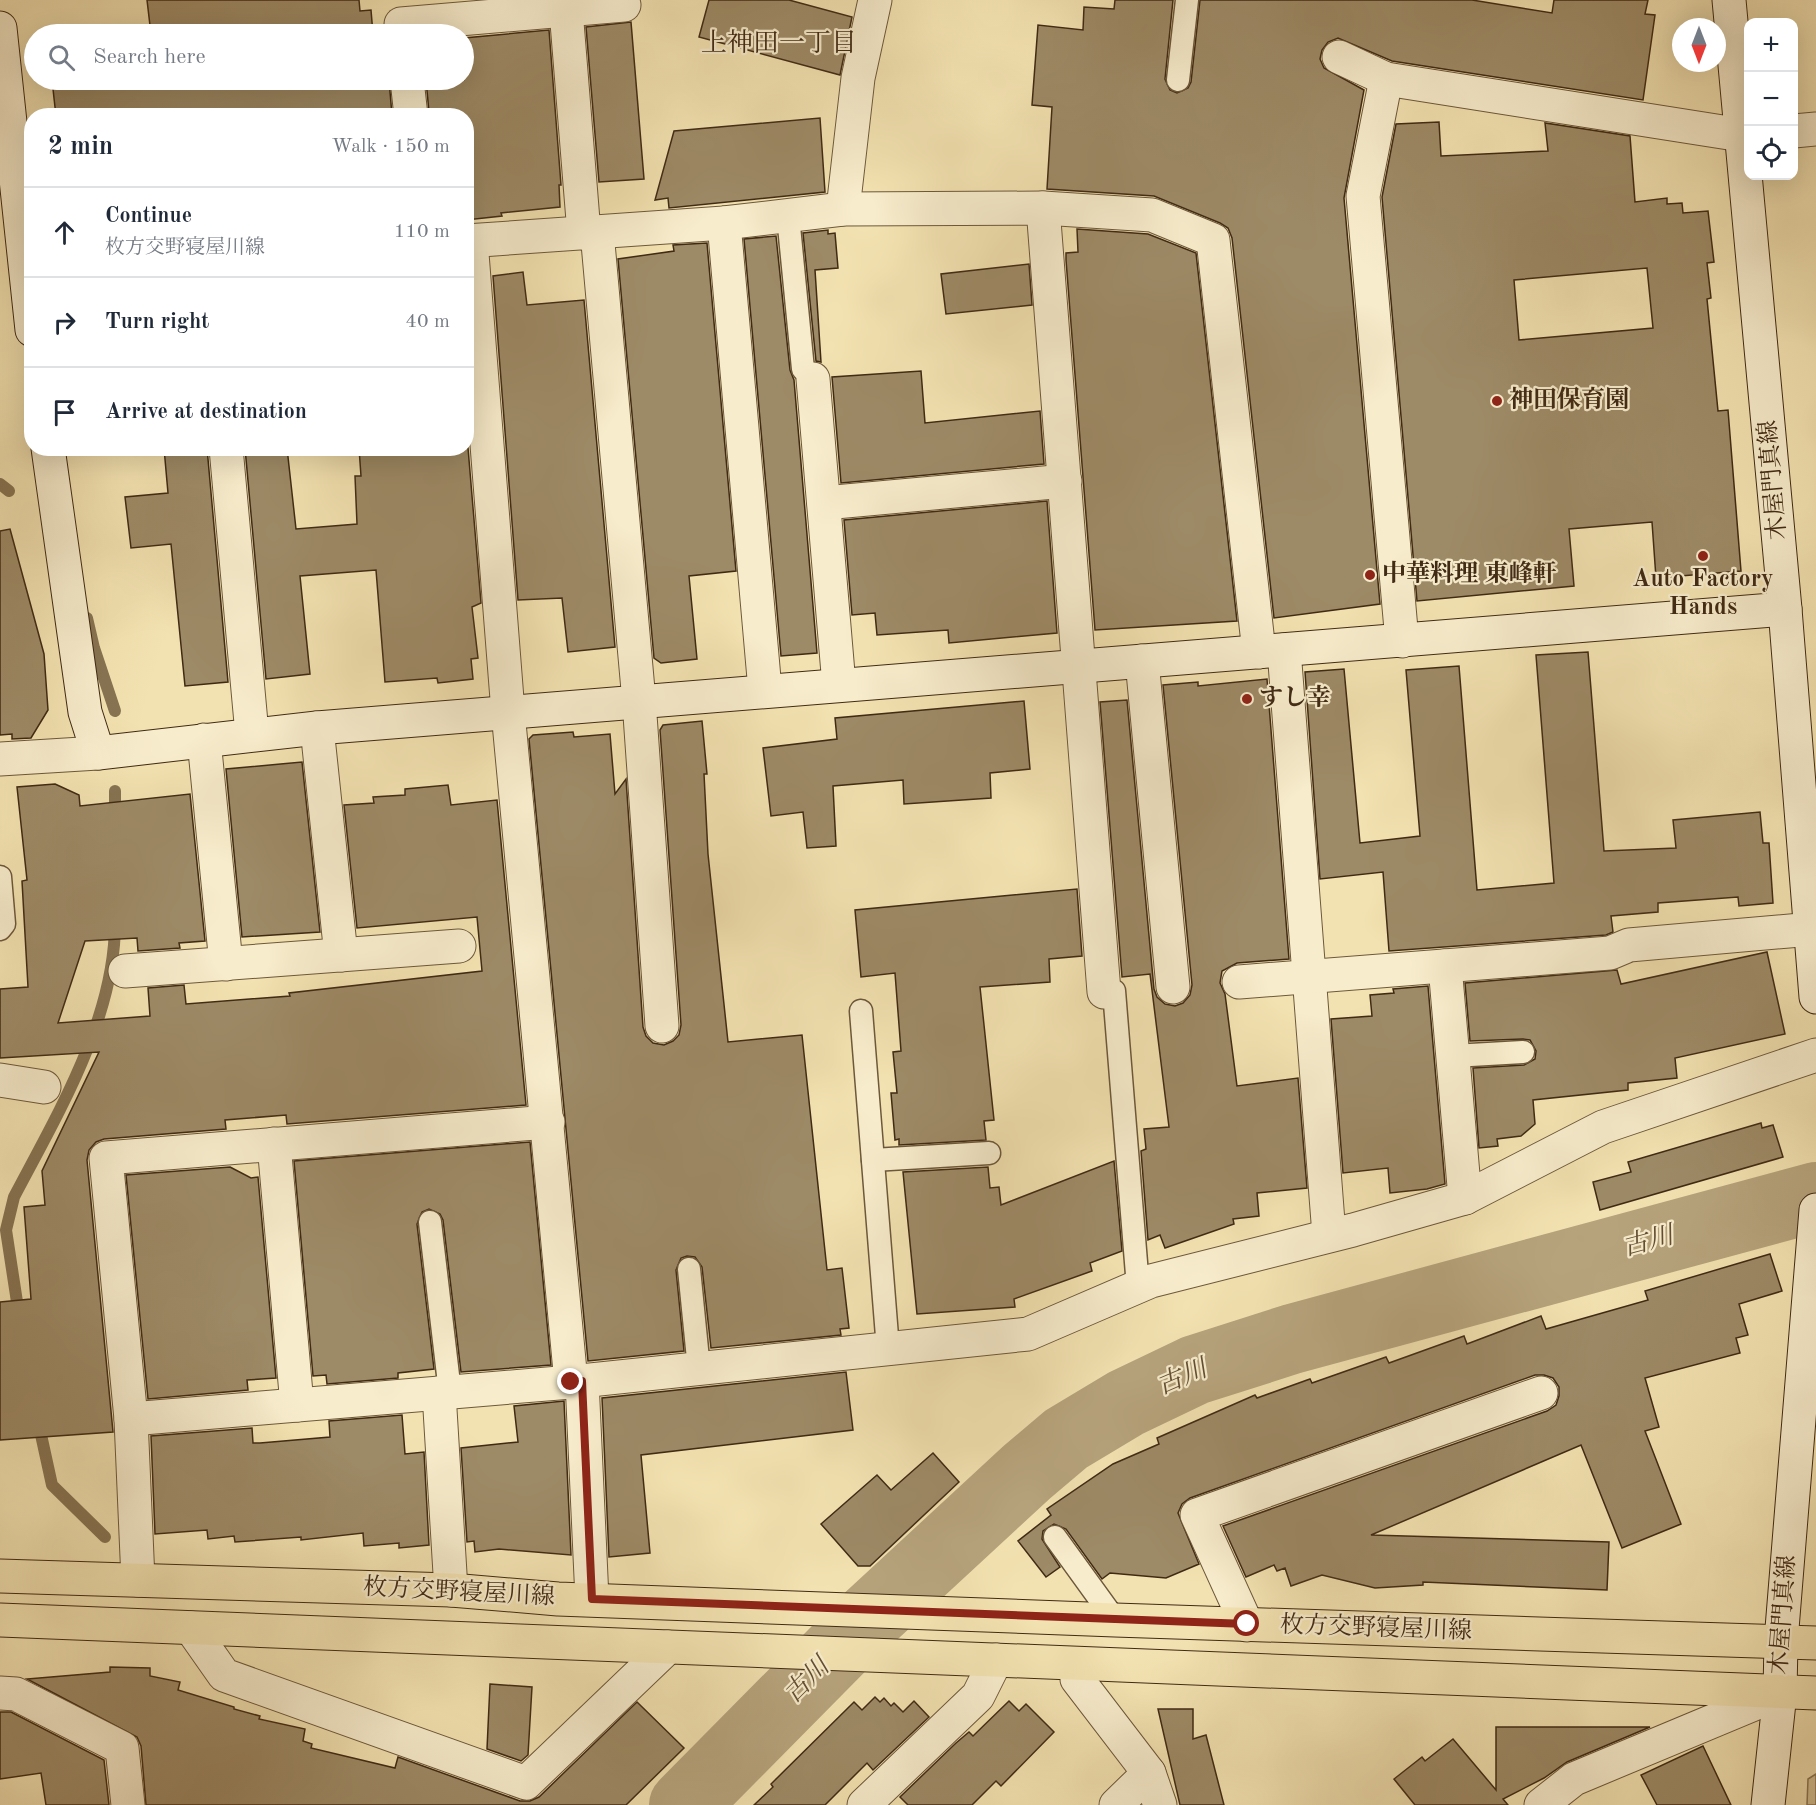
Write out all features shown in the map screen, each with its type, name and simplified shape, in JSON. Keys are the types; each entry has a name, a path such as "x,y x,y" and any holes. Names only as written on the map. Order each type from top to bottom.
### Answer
{"main road":[{"name":"枚方交野寝屋川線","path":"0,1576 451,1590 558,1599 1115,1620 1816,1642"},
{"name":"枚方交野寝屋川線","path":"0,1620 1816,1694"}],"street":[{"path":"843,209 858,78 875,0"},
{"name":"木屋門真線","path":"1729,0 1744,128"},
{"path":"400,20 624,5"},
{"path":"566,10 639,701 662,1026"},
{"path":"0,28 24,241"},
{"path":"1339,57 1386,79 1744,136"},
{"path":"1386,79 1363,196 1402,641"},
{"path":"408,90 410,108"},
{"path":"1798,131 1816,129"},
{"name":"木屋門真線","path":"1749,180 1816,997"},
{"path":"1043,208 1079,666 1109,992"},
{"path":"474,241 724,223 843,209 1043,208 1152,215 1213,240 1272,651 1309,976 1329,1236"},
{"path":"724,223 765,690"},
{"path":"474,301 508,712 576,1382 592,1599"},
{"path":"813,379 839,685"},
{"path":"49,456 85,712 98,753"},
{"path":"227,456 252,734"},
{"path":"824,503 1065,481"},
{"path":"0,759 98,753 252,734 765,690 1785,609"},
{"path":"1142,661 1173,987"},
{"path":"317,728 341,955"},
{"path":"204,740 226,964"},
{"path":"1239,982 1610,953 1629,945 1812,929"},
{"path":"125,971 459,946"},
{"path":"1445,966 1465,1198"},
{"path":"131,1419 576,1382 1028,1334 1151,1281 1329,1236 1465,1198 1603,1127 1816,1055"},
{"path":"0,1080 44,1087"},
{"path":"138,1580 131,1419 106,1158 548,1122"},
{"path":"274,1144 297,1405"},
{"name":"木屋門真線","path":"1768,1805 1780,1693 1781,1641 1815,1222"},
{"path":"444,1393 451,1590"},
{"path":"1247,1624 1197,1515 1541,1394"},
{"path":"191,1628 224,1675 526,1783 668,1647"},
{"path":"864,1805 978,1696 996,1660"},
{"path":"1078,1664 1077,1679 1149,1773 1160,1805"},
{"path":"0,1693 16,1695 122,1748 128,1805"},
{"path":"1541,1805 1574,1779 1780,1693"},
{"path":"1116,1805 1149,1773"}],"lane":[{"path":"1179,80 1187,0"},
{"path":"788,216 803,369 813,379"},
{"path":"0,877 4,924 0,929"},
{"path":"1109,992 1138,1287"},
{"path":"861,1011 888,1349"},
{"path":"1453,1056 1523,1052"},
{"path":"873,1160 989,1153"},
{"path":"430,1222 444,1393"},
{"path":"689,1269 699,1369"},
{"path":"1055,1537 1115,1620"}],"shaded area":[{"path":"1816,1774 1816,1805 1807,1805 1808,1779"}],"building":[{"path":"147,0 359,0 360,11 371,10 372,24 150,24"},
{"path":"709,0 789,0 852,17 840,75 699,37"},
{"path":"1115,0 1173,0 1165,79 1170,90 1177,93 1188,88 1191,82 1200,0 1472,0 1552,13 1554,0 1648,0 1645,14 1655,15 1643,100 1392,61 1338,38 1328,42 1322,50 1320,59 1324,68 1364,90 1344,198 1380,604 1274,618 1232,238 1228,228 1154,196 1047,189 1052,107 1032,105 1038,25 1083,30 1084,7 1114,9"},
{"path":"631,22 644,179 599,182 586,27"},
{"path":"549,30 561,185 559,185 560,207 501,213 502,216 474,219 474,108 429,108 427,90 474,90 474,37"},
{"path":"53,90 390,90 391,108 55,108"},
{"path":"820,118 825,192 669,208 668,198 655,200 674,131"},
{"path":"1439,122 1441,156 1548,151 1545,123 1630,136 1635,202 1667,198 1667,204 1682,203 1683,213 1708,211 1714,262 1707,263 1711,298 1707,299 1718,411 1728,410 1741,571 1656,578 1652,522 1569,529 1574,586 1417,601 1382,197 1396,124","holes":["1647,268 1653,328 1519,340 1514,280"]},
{"path":"1077,229 1148,234 1196,253 1237,621 1095,630 1066,260 1066,253 1078,252"},
{"path":"828,230 828,234 835,233 838,268 815,270 821,362 816,361 803,233"},
{"path":"776,236 790,370 794,380 817,653 781,656 744,239"},
{"path":"707,243 736,571 689,576 697,659 661,663 654,658 618,259 674,251 673,245"},
{"path":"1029,264 1032,305 946,314 941,274"},
{"path":"523,272 527,305 584,300 615,647 568,652 562,598 518,600 493,276"},
{"path":"921,371 925,423 1040,411 1044,464 841,483 832,377"},
{"path":"165,456 208,456 228,682 185,686 171,544 131,548 125,497 168,493"},
{"path":"246,456 288,456 296,529 357,524 355,476 361,476 360,456 469,456 481,603 472,607 478,658 471,659 473,679 438,683 437,678 385,682 376,570 300,576 310,674 266,679"},
{"path":"1047,501 1057,633 949,643 948,630 877,635 875,613 852,615 844,520"},
{"path":"10,529 44,654 48,710 31,738 12,739 12,734 0,735 0,531"},
{"path":"1588,652 1604,851 1676,848 1673,820 1760,812 1763,843 1769,843 1773,903 1739,906 1738,897 1658,903 1658,912 1611,916 1613,932 1606,935 1389,951 1383,872 1320,879 1305,672 1344,669 1360,843 1420,836 1406,670 1459,666 1477,890 1554,883 1536,655"},
{"path":"1267,679 1289,959 1237,963 1222,971 1220,983 1225,994 1237,1086 1298,1078 1307,1188 1257,1193 1259,1216 1233,1219 1234,1224 1165,1248 1160,1235 1148,1240 1141,1151 1146,1149 1144,1129 1169,1127 1150,974 1122,977 1100,702 1127,700 1154,989 1157,997 1165,1004 1175,1006 1183,1003 1190,995 1192,985 1163,685 1198,682 1198,686"},
{"path":"1024,701 1030,769 990,773 991,798 904,804 903,780 833,786 836,846 807,848 803,812 771,816 763,748 837,739 835,718"},
{"path":"702,721 707,774 704,774 708,854 728,1042 802,1035 827,1270 842,1268 849,1328 840,1329 841,1335 711,1348 702,1267 695,1257 687,1256 681,1258 676,1270 684,1351 588,1361 529,739 533,735 573,732 574,737 610,734 615,794 626,779 643,1027 646,1036 653,1043 664,1045 679,1035 681,1025 660,730 663,725"},
{"path":"302,762 320,932 242,937 226,769"},
{"path":"55,784 79,795 80,806 190,794 205,941 179,943 180,948 138,951 137,938 85,941 58,1023 150,1016 148,988 184,985 186,1004 290,996 289,993 482,971 477,917 357,928 344,805 374,803 373,797 405,795 405,789 448,785 451,805 497,800 526,1105 287,1124 286,1115 225,1120 226,1129 104,1139 96,1142 89,1150 87,1160 113,1432 0,1440 0,1302 31,1299 24,1207 45,1205 42,1171 99,1052 0,1058 0,989 28,987 22,881 27,880 17,787"},
{"path":"1077,889 1082,956 1049,959 1050,982 980,987 994,1120 984,1121 986,1140 899,1145 899,1139 895,1140 891,1093 897,1093 893,1052 901,1051 895,973 861,977 855,910"},
{"path":"1767,952 1785,1034 1675,1058 1677,1078 1628,1083 1628,1090 1533,1100 1535,1124 1521,1136 1497,1139 1498,1146 1479,1148 1473,1068 1524,1065 1535,1059 1536,1051 1530,1040 1470,1041 1465,983 1617,970 1621,984"},
{"path":"1428,986 1445,1184 1427,1189 1390,1193 1388,1168 1343,1173 1331,1019 1372,1016 1370,995 1394,993 1393,989"},
{"path":"1761,1123 1762,1128 1773,1125 1783,1157 1600,1210 1593,1182 1631,1172 1628,1162"},
{"path":"530,1142 551,1365 461,1372 443,1220 440,1214 429,1209 422,1212 417,1224 434,1369 398,1373 398,1378 327,1384 326,1375 313,1376 294,1161"},
{"path":"1114,1161 1122,1251 1090,1263 1092,1271 1014,1299 1015,1307 917,1314 903,1172 988,1167 990,1188 999,1187 1001,1205"},
{"path":"230,1167 251,1178 258,1177 276,1378 247,1380 248,1390 148,1399 126,1175"},
{"path":"1770,1254 1782,1291 1739,1304 1748,1335 1736,1338 1740,1353 1645,1378 1659,1427 1645,1431 1681,1524 1622,1548 1581,1445 1371,1535 1609,1542 1607,1590 1423,1582 1423,1585 1375,1588 1322,1575 1291,1586 1285,1568 1277,1571 1274,1565 1246,1577 1223,1526 1547,1411 1556,1405 1559,1387 1553,1378 1544,1375 1535,1375 1190,1498 1182,1504 1178,1513 1199,1564 1166,1578 1110,1573 1102,1579 1066,1529 1054,1524 1043,1531 1042,1539 1060,1567 1046,1577 1018,1541 1051,1515 1047,1509 1113,1464 1159,1444 1157,1438 1255,1395 1257,1398 1310,1379 1312,1383 1386,1357 1389,1363 1464,1336 1467,1344 1541,1316 1546,1329 1648,1300 1645,1291"},
{"path":"846,1372 853,1430 641,1455 650,1553 609,1557 602,1398"},
{"path":"564,1401 571,1555 499,1549 475,1552 474,1541 467,1542 461,1448 518,1442 514,1406"},
{"path":"402,1415 405,1454 424,1452 429,1545 399,1548 399,1543 364,1546 363,1533 301,1540 301,1537 235,1542 234,1536 208,1539 207,1530 155,1534 151,1436 252,1428 253,1443 260,1443 330,1437 329,1421"},
{"path":"933,1453 959,1482 870,1566 858,1566 821,1524 877,1475 891,1490"},
{"path":"110,1667 150,1668 150,1676 180,1682 178,1690 260,1716 259,1719 305,1729 303,1741 312,1744 311,1748 395,1768 398,1757 520,1801 530,1801 539,1797 637,1702 684,1748 626,1805 146,1805 141,1746 137,1737 27,1679 110,1672"},
{"path":"490,1684 532,1687 528,1755 521,1761 487,1749"},
{"path":"875,1697 880,1702 884,1698 891,1706 894,1703 903,1712 914,1701 929,1717 873,1770 867,1763 825,1805 754,1805 773,1787 771,1784 854,1702 862,1710"},
{"path":"1009,1701 1019,1711 1026,1704 1054,1732 1001,1786 996,1781 972,1805 908,1805 900,1797 956,1743 969,1732 973,1736"},
{"path":"1158,1709 1193,1709 1193,1739 1206,1735 1224,1805 1180,1805"},
{"path":"0,1712 11,1712 104,1760 109,1805 46,1805 41,1773 0,1779"},
{"path":"1496,1727 1650,1727 1567,1762 1544,1778 1503,1799 1508,1805 1415,1805 1394,1779 1422,1757 1425,1761 1453,1739 1496,1790"},
{"path":"1703,1746 1731,1805 1657,1805 1641,1775"}],"waterway":[{"path":"0,484 9,491"},
{"path":"87,618 94,648 115,711"},
{"path":"115,791 115,819"},
{"path":"19,1315 6,1230 14,1197 65,1100 94,1030 105,995 112,959 115,923"},
{"name":"古川","path":"684,1805 869,1618 1027,1472 1066,1439 1126,1403 1195,1370 1292,1339 1816,1197"},
{"path":"38,1421 52,1485 105,1537"}],"place":[{"name":"神田保育園","path":"1497,401"},
{"name":"Auto Factory Hands","path":"1703,556"},
{"name":"中華料理 東峰軒","path":"1370,575"},
{"name":"すし幸","path":"1247,699"}],"district":[{"name":"上神田一丁目","path":"779,44"}],"route":[{"path":"571,1382 582,1381 592,1599 1247,1624"}]}
